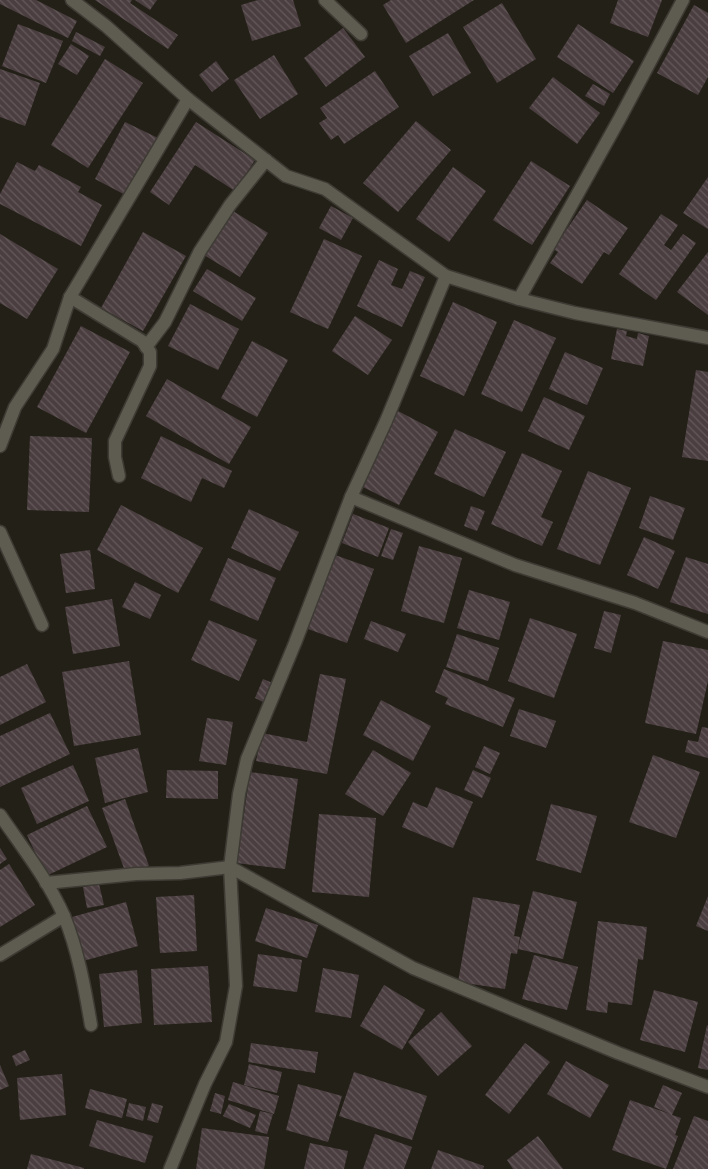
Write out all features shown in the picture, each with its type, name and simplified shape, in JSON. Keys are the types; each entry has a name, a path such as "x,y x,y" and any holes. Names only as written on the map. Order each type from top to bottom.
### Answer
{"street":[{"path":"72,0 106,26 188,99 286,176 325,189 446,276 519,299 575,313 708,338"},
{"path":"325,0 360,34"},
{"path":"519,299 620,118 683,0"},
{"path":"0,446 15,407 53,349 70,297 188,99"},
{"path":"146,347 165,322 200,251 230,205 266,160"},
{"path":"170,1169 205,1084 226,1042 236,986 230,867 240,794 248,758 351,497 386,421 446,276"},
{"path":"70,297 142,341 150,352 150,366 115,441 115,457 119,476"},
{"path":"351,497 515,565 635,603 708,632"},
{"path":"0,532 42,625"},
{"path":"0,814 46,882 64,916 75,953 91,1025"},
{"path":"46,882 136,874 180,873 230,867 413,968 618,1053 708,1087"},
{"path":"0,955 64,916"}],"building":[{"path":"0,0 36,0 77,21 68,38 0,4"},
{"path":"95,0 132,0 130,3 178,35 168,49"},
{"path":"135,0 157,0 150,10"},
{"path":"258,0 293,0 301,26 252,41 241,5"},
{"path":"391,0 474,0 406,43 383,5"},
{"path":"618,0 662,0 648,37 610,23"},
{"path":"502,3 536,59 497,83 463,27"},
{"path":"694,5 708,13 708,77 698,95 657,73"},
{"path":"18,24 63,41 46,83 2,66"},
{"path":"578,24 634,61 613,93 557,57"},
{"path":"343,28 365,57 326,87 304,58"},
{"path":"76,32 105,47 100,56 72,41"},
{"path":"448,33 471,73 433,96 409,56"},
{"path":"71,44 89,56 77,75 58,64"},
{"path":"274,55 298,94 260,119 234,80"},
{"path":"105,59 143,83 88,168 51,145"},
{"path":"216,61 229,79 212,92 199,75"},
{"path":"0,69 40,83 25,126 0,117"},
{"path":"375,71 399,107 344,144 338,135 331,140 319,123 327,118 320,108"},
{"path":"553,77 600,113 577,144 529,108"},
{"path":"593,84 610,94 604,106 585,96"},
{"path":"416,121 451,150 398,212 363,183"},
{"path":"125,122 158,138 133,199 95,179"},
{"path":"196,122 255,160 235,191 195,165 169,205 150,192"},
{"path":"531,161 570,186 532,245 493,220"},
{"path":"17,162 35,171 39,165 81,187 78,192 102,205 81,246 0,204 0,194"},
{"path":"453,167 486,191 449,242 416,219"},
{"path":"708,177 708,229 683,213"},
{"path":"587,200 628,228 609,255 604,252 582,284 550,263 558,252 553,249"},
{"path":"331,206 353,218 341,240 319,228"},
{"path":"233,211 268,233 240,277 204,255"},
{"path":"661,214 678,225 664,245 671,250 683,234 696,243 656,300 619,274"},
{"path":"143,232 186,256 143,331 101,308"},
{"path":"0,234 58,269 27,319 0,303"},
{"path":"324,239 362,256 328,329 290,312"},
{"path":"708,252 708,315 677,292"},
{"path":"379,260 398,269 391,285 402,289 410,271 425,277 402,327 357,306"},
{"path":"207,269 256,298 242,321 193,291"},
{"path":"453,302 497,322 464,396 420,376"},
{"path":"190,304 239,329 218,370 168,346"},
{"path":"355,316 392,340 368,375 332,351"},
{"path":"514,320 556,338 522,412 481,394"},
{"path":"81,326 130,352 86,433 37,407"},
{"path":"617,329 627,331 626,336 637,339 638,333 649,336 643,366 611,359"},
{"path":"252,341 288,360 257,417 221,398"},
{"path":"565,352 603,368 587,405 549,389"},
{"path":"696,370 708,372 708,461 682,457"},
{"path":"167,379 251,427 229,464 146,416"},
{"path":"544,397 585,416 569,450 528,431"},
{"path":"398,411 438,432 399,505 359,485"},
{"path":"455,429 506,452 484,497 434,474"},
{"path":"30,436 92,438 89,512 27,510"},
{"path":"161,436 232,471 224,488 202,478 191,502 141,478"},
{"path":"522,453 562,471 541,517 553,522 542,546 491,524"},
{"path":"588,471 631,488 600,565 557,549"},
{"path":"650,496 685,508 673,540 639,528"},
{"path":"121,505 203,548 178,593 97,550"},
{"path":"471,506 485,511 477,531 464,526"},
{"path":"249,509 299,532 280,571 231,548"},
{"path":"353,514 389,528 378,557 342,543"},
{"path":"391,529 403,533 393,560 381,556"},
{"path":"644,537 675,551 658,589 627,575"},
{"path":"419,546 462,558 444,623 401,611"},
{"path":"90,550 95,589 66,593 60,554"},
{"path":"335,555 374,569 347,643 308,629"},
{"path":"686,557 708,564 708,614 670,602"},
{"path":"228,558 276,578 258,621 210,600"},
{"path":"135,582 161,595 150,619 122,607"},
{"path":"469,590 510,602 499,640 457,628"},
{"path":"112,599 120,646 73,654 65,607"},
{"path":"604,611 621,615 611,653 594,648"},
{"path":"530,618 577,634 554,698 508,681"},
{"path":"209,620 257,640 239,681 191,660"},
{"path":"371,621 406,634 398,652 364,639"},
{"path":"457,634 499,648 488,681 446,667"},
{"path":"663,641 708,650 708,681 696,734 645,723"},
{"path":"129,661 141,735 74,746 62,672"},
{"path":"27,664 46,702 0,725 0,677"},
{"path":"444,669 515,698 503,727 445,704 448,698 435,692"},
{"path":"320,674 346,679 327,774 256,761 262,733 307,742"},
{"path":"263,679 275,684 267,704 255,698"},
{"path":"381,700 431,726 413,761 363,735"},
{"path":"519,709 556,721 546,748 510,736"},
{"path":"50,713 70,754 0,787 0,736"},
{"path":"207,718 233,722 226,765 199,761"},
{"path":"702,727 708,728 708,758 685,752 688,740 698,742"},
{"path":"484,746 500,753 490,774 475,767"},
{"path":"138,748 148,792 105,803 95,758"},
{"path":"373,750 411,773 383,816 345,794"},
{"path":"653,755 700,772 676,838 629,822"},
{"path":"73,765 89,801 37,824 21,788"},
{"path":"167,770 218,771 218,799 166,798"},
{"path":"473,770 491,778 482,798 464,790"},
{"path":"250,772 298,779 285,869 237,863"},
{"path":"436,787 473,802 453,848 402,827 413,802 427,808"},
{"path":"125,799 149,866 126,874 102,808"},
{"path":"551,804 597,816 581,873 536,860"},
{"path":"87,806 107,847 46,876 27,835"},
{"path":"319,814 376,818 369,897 312,892"},
{"path":"0,848 7,859 0,864"},
{"path":"9,864 35,905 0,927 0,870"},
{"path":"99,884 104,905 87,908 83,887"},
{"path":"533,891 577,902 563,959 518,949"},
{"path":"194,895 197,951 160,953 156,897"},
{"path":"708,896 708,931 696,926"},
{"path":"473,897 520,905 514,936 520,937 517,954 511,953 505,989 458,982"},
{"path":"126,902 138,946 83,961 72,917"},
{"path":"266,908 318,925 307,958 255,941"},
{"path":"598,921 647,927 643,960 638,959 632,1005 608,1002 607,1013 586,1010"},
{"path":"258,954 302,960 297,992 253,986"},
{"path":"534,955 578,967 567,1010 522,999"},
{"path":"208,966 212,1022 154,1025 151,969"},
{"path":"323,968 359,975 351,1018 315,1012"},
{"path":"137,970 142,1023 104,1027 99,974"},
{"path":"384,985 425,1010 402,1050 360,1026"},
{"path":"654,990 698,1002 685,1052 640,1040"},
{"path":"441,1012 472,1046 438,1076 408,1042"},
{"path":"708,1026 708,1070 698,1068"},
{"path":"251,1043 318,1052 315,1073 248,1062"},
{"path":"525,1043 550,1062 509,1114 485,1095"},
{"path":"25,1050 30,1060 16,1066 12,1056"},
{"path":"566,1061 609,1085 590,1118 547,1094"},
{"path":"249,1064 282,1072 277,1093 244,1085"},
{"path":"0,1065 9,1086 0,1090"},
{"path":"354,1072 427,1096 412,1140 339,1116"},
{"path":"62,1074 66,1115 20,1120 17,1078"},
{"path":"233,1082 279,1096 274,1114 228,1100"},
{"path":"298,1084 342,1096 328,1142 286,1130"},
{"path":"663,1085 682,1093 672,1115 681,1118 675,1135 678,1136 666,1169 612,1150 630,1100 670,1114 654,1107"},
{"path":"90,1089 127,1099 122,1118 85,1108"},
{"path":"215,1093 225,1096 221,1114 210,1111"},
{"path":"129,1103 146,1107 143,1121 126,1116"},
{"path":"152,1103 163,1106 158,1123 147,1120"},
{"path":"229,1104 256,1115 250,1128 223,1116"},
{"path":"260,1111 273,1114 267,1134 255,1131"},
{"path":"694,1116 708,1121 708,1169 673,1169"},
{"path":"97,1120 153,1136 145,1163 89,1146"},
{"path":"202,1128 269,1137 264,1169 196,1169"},
{"path":"375,1134 412,1147 404,1169 363,1169"},
{"path":"538,1136 563,1169 513,1169 507,1160"},
{"path":"310,1143 348,1151 344,1169 304,1169"},
{"path":"438,1150 484,1166 483,1169 431,1169"},
{"path":"31,1154 84,1168 84,1169 27,1169"}]}
